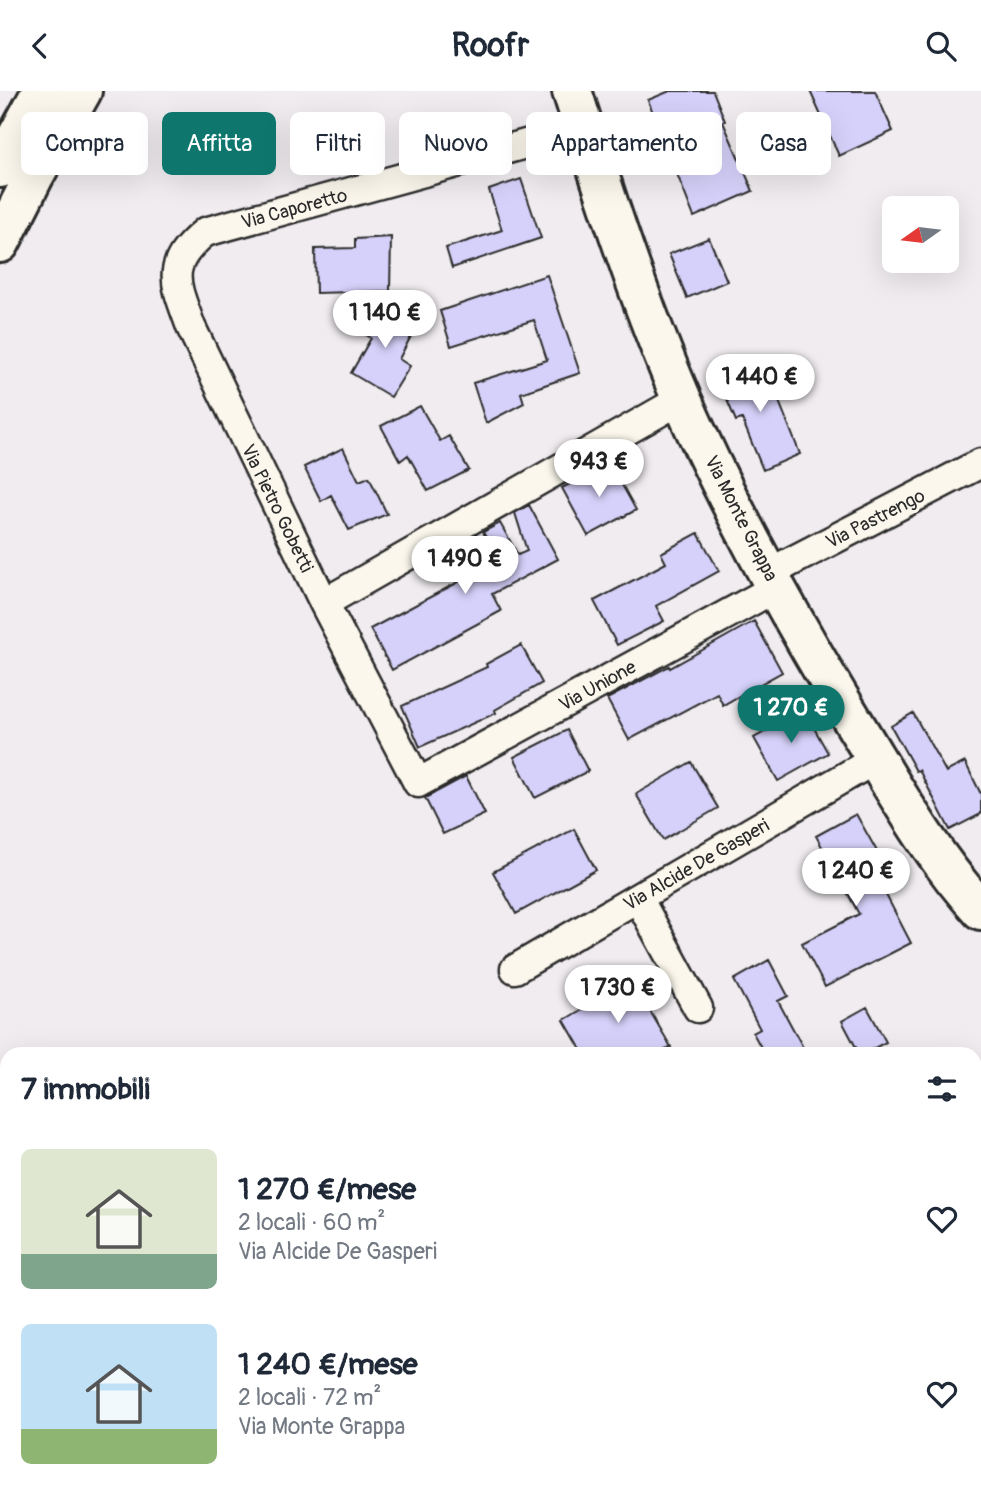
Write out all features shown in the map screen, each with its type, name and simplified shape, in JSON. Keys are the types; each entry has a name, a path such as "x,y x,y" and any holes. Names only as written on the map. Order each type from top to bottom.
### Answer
{"main road":[{"path":"0,168 42,91"},
{"path":"0,243 82,91"},
{"name":"Via Monte Grappa","path":"572,91 579,112"},
{"name":"Via Monte Grappa","path":"600,175 631,266 682,399 773,580 823,672 876,759 932,846 981,910"}],"street":[{"name":"Via Caporetto","path":"205,232 526,144"},
{"name":"Via Pietro Gobetti","path":"205,232 186,248 176,270 178,292 191,327 324,603 418,783"},
{"path":"324,603 682,399"},
{"name":"Via Pastrengo","path":"773,580 981,463"},
{"name":"Via Unione","path":"418,783 773,580"},
{"name":"Via Alcide De Gasperi","path":"515,969 876,759"},
{"path":"638,898 698,1007"}],"building":[{"path":"670,91 713,91 721,112 653,112 648,100"},
{"path":"810,91 875,91 893,131 839,156 831,138 831,112 819,112"},
{"path":"722,114 736,152 736,175 746,175 753,191 694,217 677,175 722,175"},
{"path":"521,179 541,238 452,268 446,248 502,230 489,190"},
{"path":"391,237 390,291 316,293 315,249 355,248 355,239"},
{"path":"709,238 727,281 687,298 669,254"},
{"path":"547,275 580,373 521,393 524,403 486,423 473,383 547,360 534,320 451,346 440,311"},
{"path":"380,302 418,323 399,359 410,366 391,397 351,373 371,338 363,333"},
{"path":"763,361 800,454 763,470 742,419 736,421 718,379"},
{"path":"420,406 440,441 449,436 469,470 428,491 408,455 400,461 381,426"},
{"path":"343,448 359,481 369,477 387,514 349,530 331,495 321,501 304,467"},
{"path":"610,463 636,510 588,536 562,488"},
{"path":"529,505 558,559 492,594 501,611 392,670 370,629 498,561 483,532 500,523 518,555 527,551 515,513"},
{"path":"698,533 719,571 656,606 664,621 617,645 594,601 666,563 661,553"},
{"path":"754,621 782,672 723,705 717,693 629,740 607,699 669,666 670,668"},
{"path":"521,645 542,683 495,710 496,713 420,747 402,706 487,667 486,664"},
{"path":"804,710 828,753 778,781 754,738"},
{"path":"913,713 946,772 965,762 981,794 981,814 950,830 919,770 916,771 891,726"},
{"path":"567,730 588,771 535,798 514,757"},
{"path":"691,762 718,808 663,840 636,794"},
{"path":"466,776 485,814 443,834 425,798"},
{"path":"856,814 883,862 872,868 911,943 825,987 802,943 859,914 816,836"},
{"path":"574,829 596,870 516,914 493,872"},
{"path":"769,960 788,996 778,1001 803,1047 761,1047 753,1033 760,1029 734,980"},
{"path":"632,980 671,1047 580,1047 564,1020"},
{"path":"867,1007 886,1042 876,1047 856,1047 842,1021"}]}
